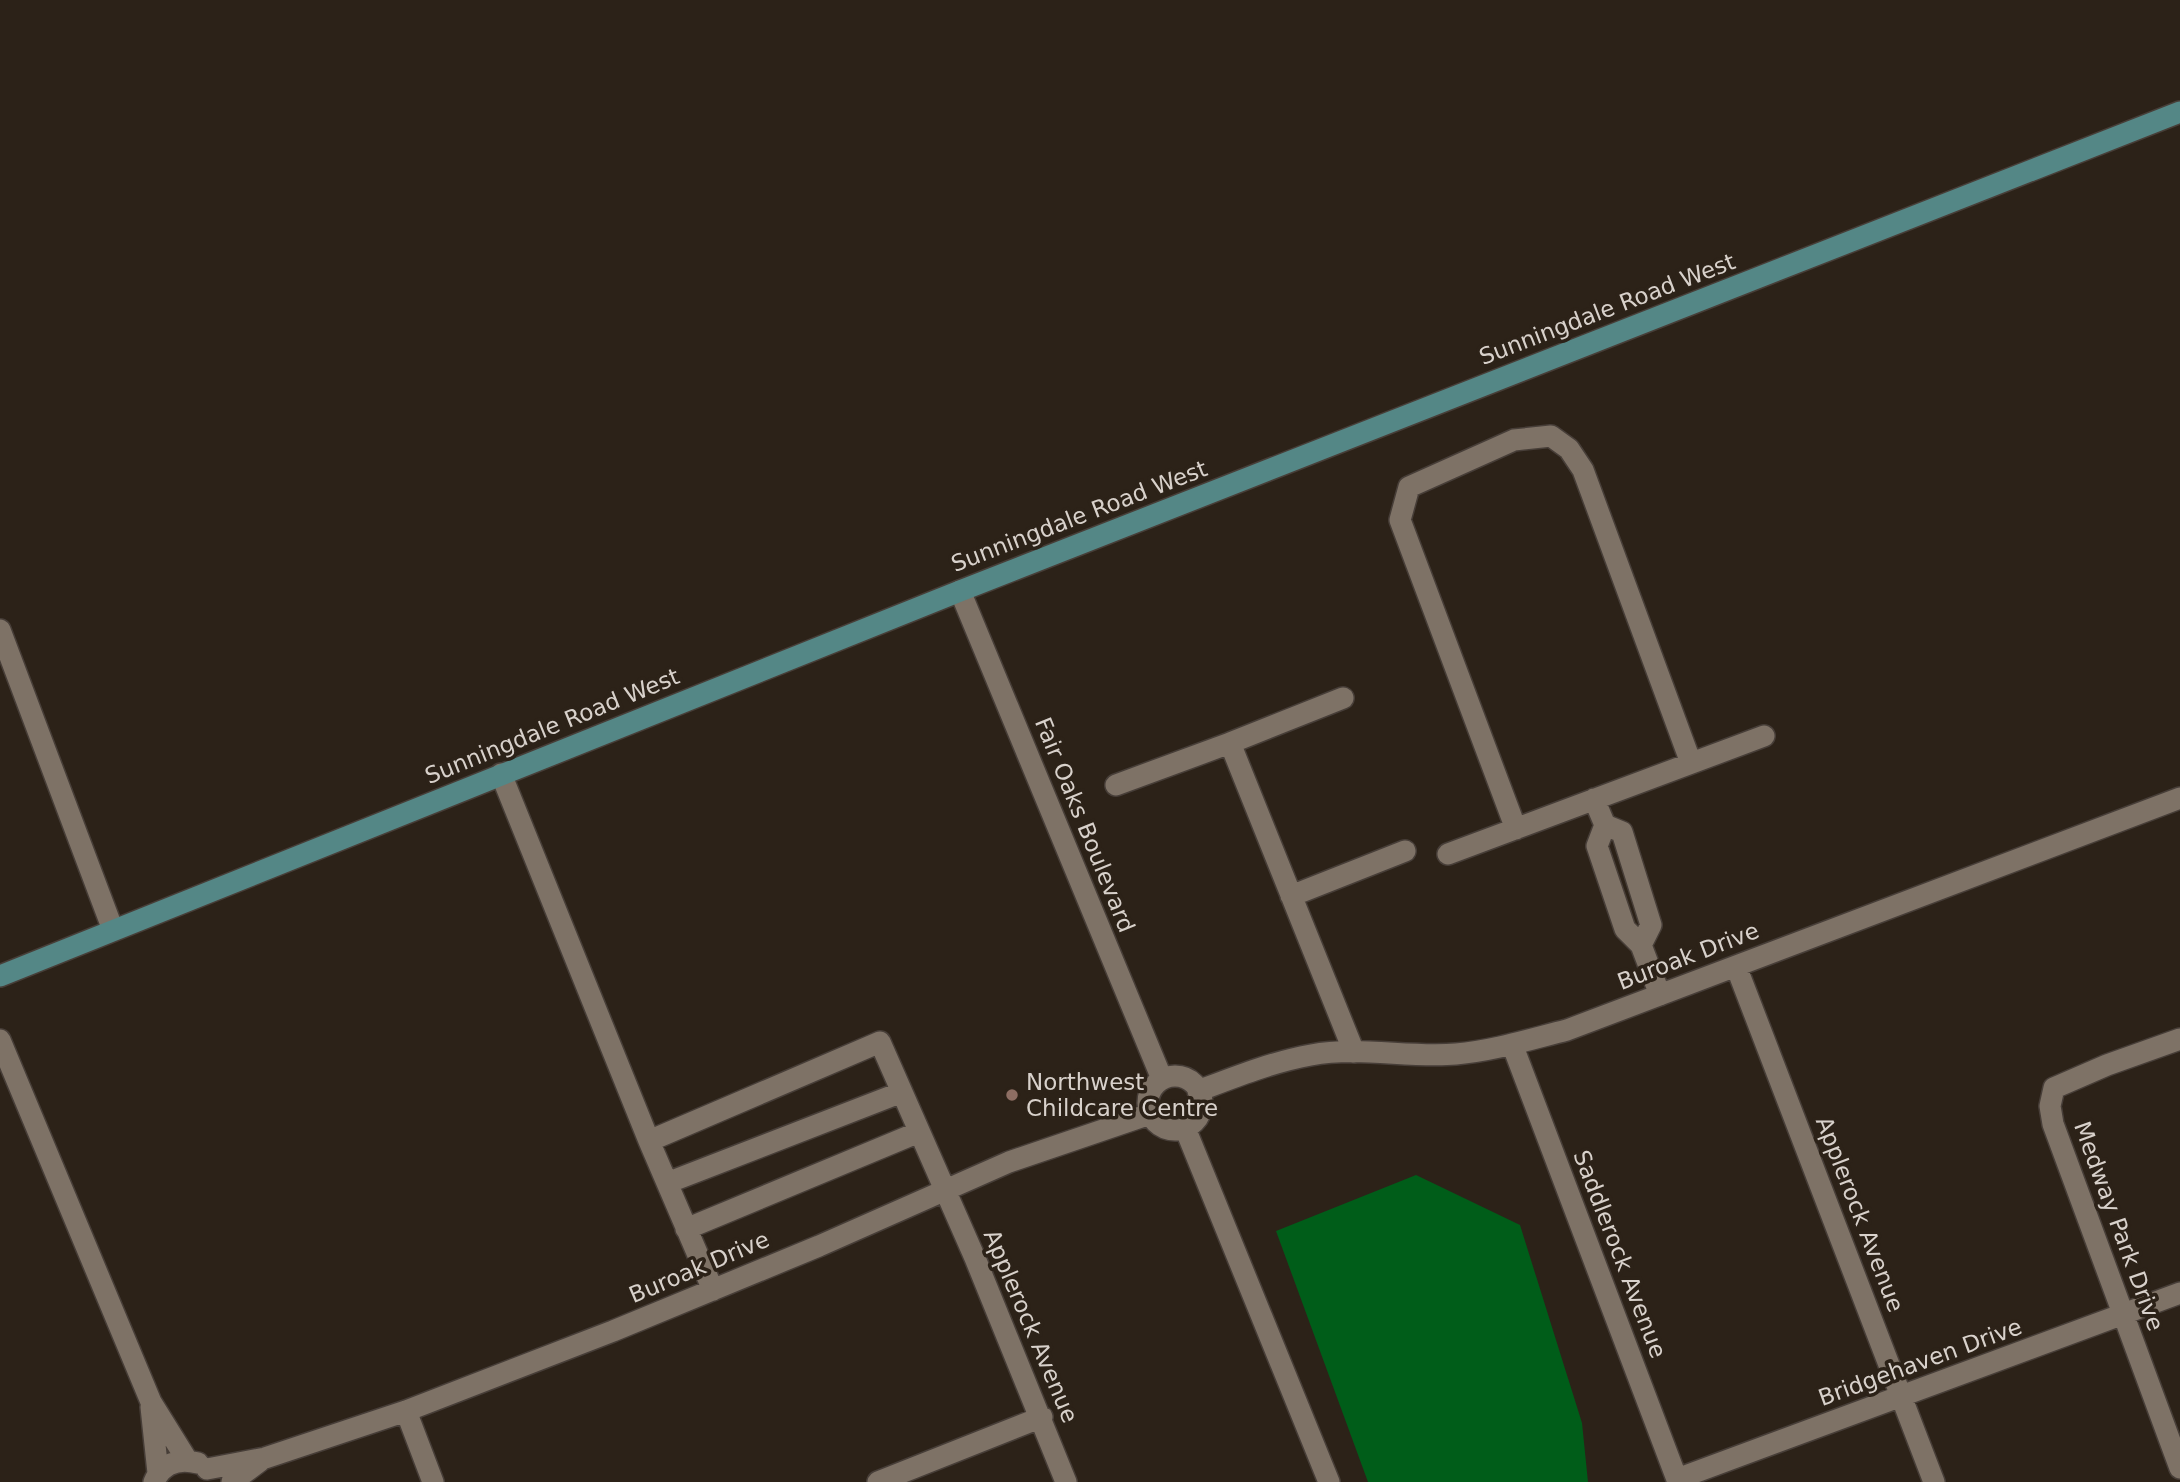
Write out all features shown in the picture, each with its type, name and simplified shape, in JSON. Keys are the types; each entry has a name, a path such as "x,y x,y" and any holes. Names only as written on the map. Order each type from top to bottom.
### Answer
{"main road":[{"name":"Sunningdale Road West","path":"0,976 960,591 2180,112"}],"street":[{"path":"1516,829 1400,520 1409,487 1514,440 1551,436 1569,449 1583,470 1691,763"},
{"name":"Fair Oaks Boulevard","path":"960,591 1162,1079"},
{"path":"0,630 113,930"},
{"path":"1116,785 1343,698"},
{"path":"1448,855 1764,736"},
{"path":"1230,743 1354,1052"},
{"path":"501,774 649,1141 713,1290"},
{"name":"Buroak Drive","path":"1198,1091 1285,1061 1314,1054 1457,1054 1567,1030 2180,798"},
{"path":"1594,799 1605,825 1597,845 1625,929 1641,945 1660,995"},
{"path":"1291,896 1405,850"},
{"name":"Applerock Avenue","path":"1736,966 1934,1482"},
{"name":"Medway Park Drive","path":"2180,1039 2053,1088 2050,1106 2053,1124 2180,1468"},
{"path":"0,1040 151,1402 187,1460"},
{"name":"Applerock Avenue","path":"649,1141 880,1042 1041,1417 1066,1482"},
{"name":"Saddlerock Avenue","path":"1512,1044 1678,1480"},
{"path":"1177,1076 1186,1079 1198,1091 1202,1104 1199,1114 1194,1122 1185,1128 1170,1130 1157,1124 1150,1114 1148,1100 1152,1088 1162,1079 1177,1076"},
{"path":"667,1183 902,1092"},
{"name":"Buroak Drive","path":"211,1475 406,1411 713,1290 1009,1162 1150,1114"},
{"path":"1185,1128 1329,1482"},
{"path":"686,1229 919,1132"},
{"name":"Bridgehaven Drive","path":"1678,1480 2180,1293"},
{"path":"151,1402 156,1478"},
{"path":"406,1411 433,1482"},
{"path":"878,1482 1041,1417"},
{"name":"Buroak Drive","path":"232,1482 265,1458"},
{"path":"156,1478 166,1466 187,1460 198,1463 211,1475"}],"green space":[{"path":"1416,1175 1520,1225 1582,1423 1588,1482 1368,1482 1276,1231"}],"place":[{"name":"Northwest Childcare Centre","path":"1012,1095"}]}
